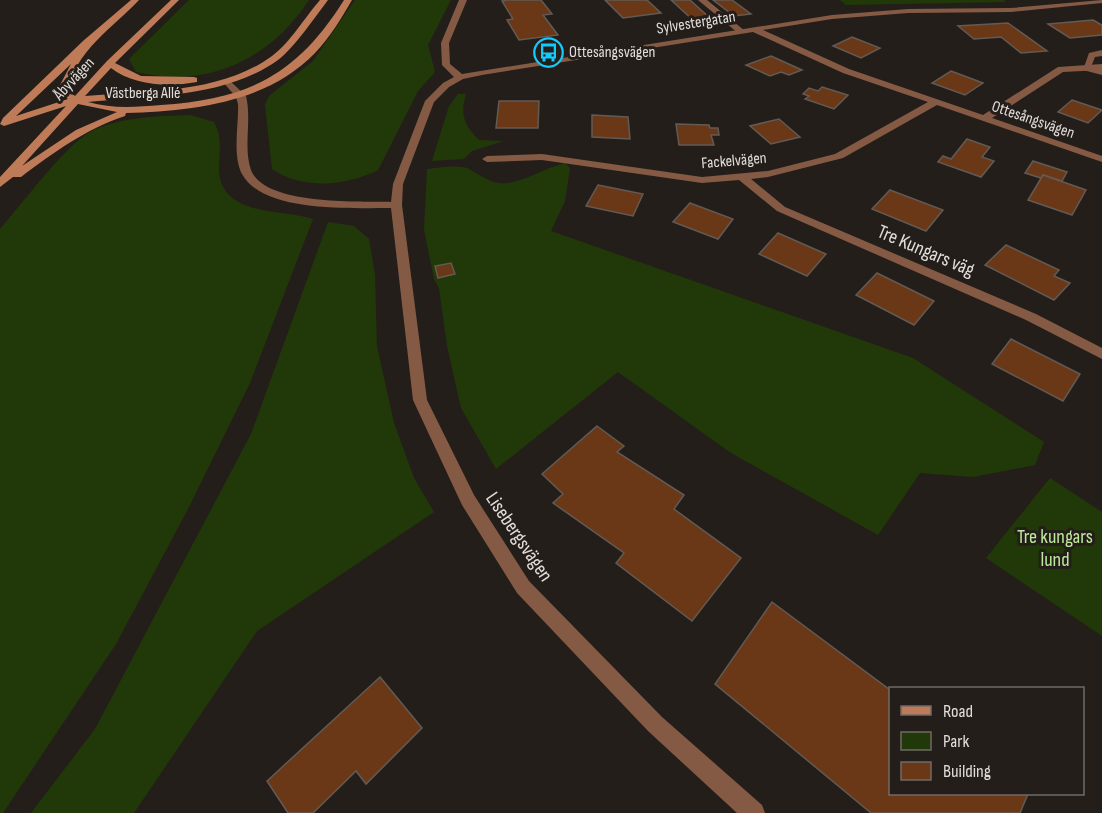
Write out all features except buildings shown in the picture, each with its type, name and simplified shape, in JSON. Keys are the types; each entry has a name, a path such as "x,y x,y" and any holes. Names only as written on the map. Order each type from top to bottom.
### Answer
{"street":[{"name":"Åbyvägen","path":"2,125 86,43 135,0"},
{"name":"Åbyvägen","path":"0,186 74,100 175,0"},
{"name":"Västberga Allé","path":"74,100 188,90 228,81 258,70 278,57 324,0"},
{"name":"Västberga Allé","path":"74,100 100,109 138,110 189,107 241,96 277,80 300,64 348,0"},
{"path":"460,77 446,65 445,43 463,0"},
{"path":"702,0 741,31"},
{"name":"Sylvestergatan","path":"482,72 754,29 868,14 1011,10 1094,2"},
{"name":"Ottesångsvägen","path":"754,29 846,71 1102,159"},
{"path":"74,100 65,93 64,85 86,43"},
{"path":"1086,68 1092,55 1102,53"},
{"path":"110,63 123,75 136,79 228,81 241,96 246,172 268,194 293,199 396,205"},
{"path":"983,119 1061,69 1102,67"},
{"path":"1086,68 1102,72"},
{"name":"Lisebergsvägen","path":"482,72 460,77 446,85 430,101 405,164 396,205 420,400 468,500 523,587 655,724 754,813"},
{"path":"2,125 74,100"},
{"name":"Fackelvägen","path":"487,159 542,157 702,180 768,174 839,156 934,103"},
{"path":"0,186 70,135 102,120 138,110"},
{"name":"Tre Kungars väg","path":"741,176 781,209 1031,317 1102,354"}],"green space":[{"path":"189,0 309,0 276,39 256,54 234,65 212,73 188,76 162,76 136,72 129,59"},
{"path":"355,0 451,0 428,45 435,72 418,91 378,170 353,180 325,183 311,183 284,176 272,169 265,105 269,96 313,61"},
{"path":"840,0 1004,0 1006,2 846,5"},
{"path":"458,94 466,94 463,108 465,119 479,140 504,141 472,151 464,159 432,161 449,106"},
{"path":"190,115 214,122 220,140 219,171 223,186 231,196 242,204 270,212 313,219 250,383 188,509 116,644 3,813 0,813 0,229 68,150 90,132 126,120"},
{"path":"565,163 570,168 565,201 551,231 913,358 1044,442 1035,465 973,477 920,473 878,535 731,453 618,372 496,469 461,408 447,346 439,288 434,279 424,230 427,169 460,167 492,181 508,183"},
{"path":"328,222 354,226 369,239 375,275 377,346 394,423 414,478 434,512 257,631 134,813 31,813 95,729 251,434"},
{"name":"Tre kungars lund","path":"1050,478 1102,512 1102,636 986,558"}],"place":[{"name":"Ottesångsvägen","path":"548,52"}]}
